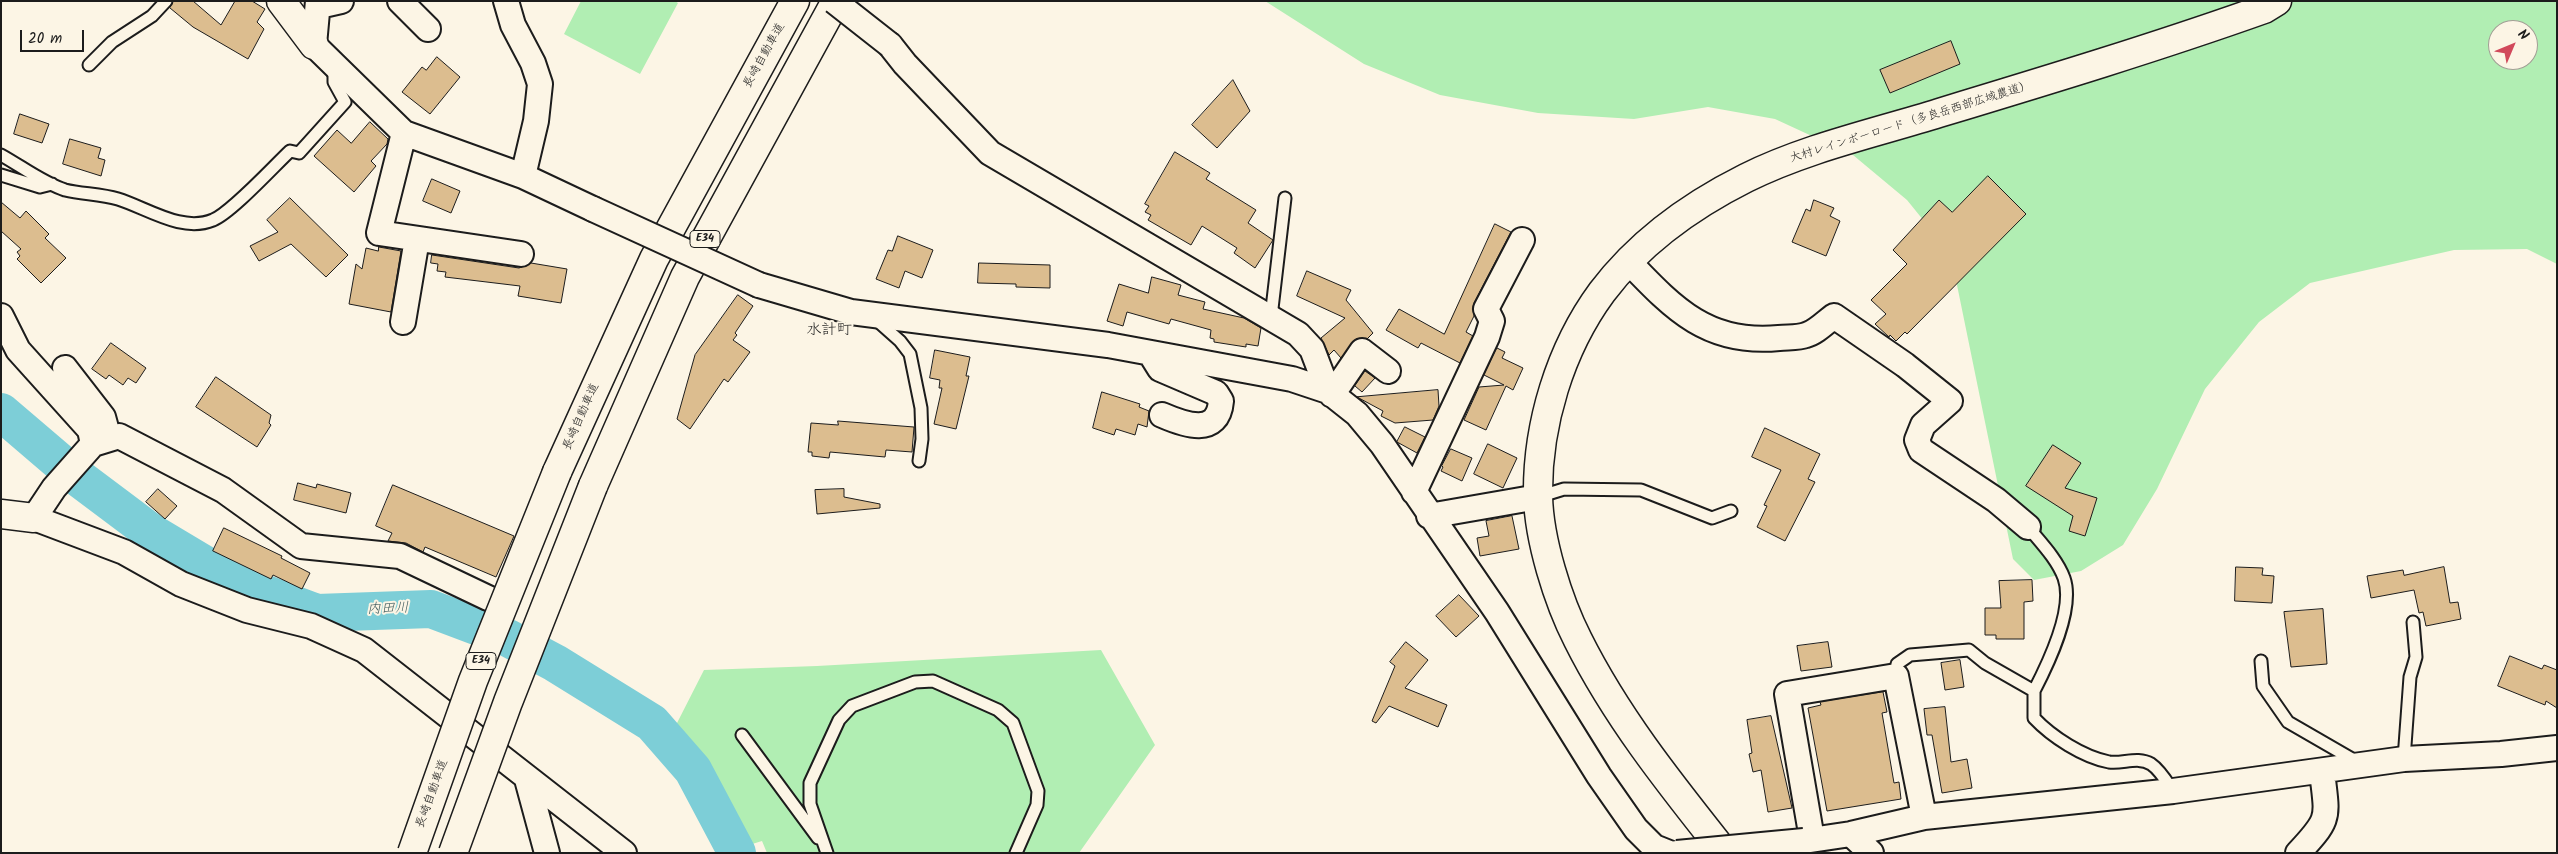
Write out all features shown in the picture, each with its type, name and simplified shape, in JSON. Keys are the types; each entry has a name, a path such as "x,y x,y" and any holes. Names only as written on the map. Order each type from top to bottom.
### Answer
{"main road":[{"path":"280,1 314,45"},
{"name":"長崎自動車道","path":"412,853 474,681 557,472 654,259 795,1"},
{"name":"E34","path":"453,853 508,702 593,486 685,277 835,1"},
{"name":"大村レインボーロード（多良岳西部広域農道）","path":"1725,853 1652,762 1612,701 1577,638 1554,578 1544,537 1538,497 1544,424 1568,346 1602,292 1628,262 1670,224 1746,178 1818,150 2150,50 2264,10 2277,1"},
{"path":"1,514 34,518"}],"street":[{"path":"400,1 428,29"},
{"path":"506,1 513,25 533,63 540,84 536,121 523,176"},
{"path":"835,1 890,45 905,64 990,154 1298,334 1312,349 1330,393"},
{"path":"326,3 314,45 404,133 523,176 759,285 850,312 1108,345 1292,379 1330,393 1363,422 1382,444 1429,516 1497,612 1619,806 1636,829 1654,847 1669,853"},
{"path":"404,133 379,232 521,254"},
{"path":"403,322 417,239"},
{"path":"1414,492 1487,337 1492,321 1486,309 1522,240"},
{"path":"1628,262 1685,315 1719,334 1762,340 1807,335 1834,316 1905,365 1950,401 1923,425 1917,440 1921,450 1996,500 2028,528"},
{"path":"1,316 18,350 90,430 95,447"},
{"path":"1330,393 1362,351 1388,371"},
{"path":"1150,353 1160,370 1216,394 1221,401 1220,409 1214,420 1206,425 1190,426 1162,415"},
{"path":"66,368 103,417 95,447"},
{"path":"488,598 400,556 301,546 223,490 119,436 95,447 54,488 34,518 124,552 181,584 247,610 311,626 364,650 624,853"},
{"path":"1429,516 1538,497"},
{"path":"1808,840 1787,694 1896,676 1924,817"},
{"path":"1677,853 1851,834 1924,817 2173,791 2404,759 2501,754 2557,748"},
{"path":"2298,853 2322,827 2326,811 2322,771"},
{"path":"527,779 547,853"},
{"path":"1851,834 1871,853"}],"lane":[{"path":"89,65 112,42 152,16 166,1"},
{"path":"1,155 66,190 89,192 118,199 166,218 190,223 213,220 230,208 290,151 299,153 345,102 334,82 334,64"},
{"path":"1,175 40,187 52,184"},
{"path":"1271,317 1284,198"},
{"path":"871,314 900,340 910,354 920,408 922,439 919,461"},
{"path":"1538,497 1564,489 1641,490 1712,518 1731,511"},
{"path":"2028,528 2051,555 2064,578 2067,594 2062,623 2034,692 2034,718 2066,743 2091,756 2110,762 2139,760 2151,764 2173,791"},
{"path":"2404,759 2410,677 2416,657 2413,622"},
{"path":"1896,676 1897,664 1910,655 1969,650 1985,663 2034,692"},
{"path":"2261,661 2263,686 2288,722 2363,765"},
{"path":"827,851 810,804 810,783 839,720 852,706 915,682 933,681 998,710 1013,723 1038,791 1037,805 1016,853"},
{"path":"742,735 827,851"}],"green space":[{"path":"581,1 675,1 678,3 640,74 564,34"},
{"path":"1265,1 2557,1 2557,264 2527,249 2454,250 2310,283 2259,322 2205,389 2157,489 2123,545 2081,571 2034,580 2013,559 1957,285 1941,242 1907,200 1853,155 1775,119 1708,107 1634,119 1538,113 1440,95 1364,64"},
{"path":"1101,650 1155,745 1079,853 767,853 762,841 749,845 676,725 704,670 817,666"}],"building":[{"path":"173,1 193,1 221,25 235,1 252,1 265,9 257,22 264,29 248,59 193,27 170,8"},
{"path":"1951,41 1960,64 1890,93 1880,70"},
{"path":"437,57 460,77 430,114 402,92 422,67 426,70"},
{"path":"1233,80 1250,111 1217,148 1192,125"},
{"path":"20,114 49,124 42,143 14,134"},
{"path":"370,122 388,139 387,144 371,161 376,166 354,192 314,156 337,130 351,143"},
{"path":"70,139 101,148 98,158 105,160 101,176 63,164"},
{"path":"1175,152 1210,173 1206,179 1256,210 1248,223 1273,240 1255,268 1234,253 1237,248 1202,226 1191,245 1148,220 1151,215 1145,212 1149,206 1145,204"},
{"path":"1988,176 2026,214 1907,334 1905,332 1896,341 1890,335 1889,337 1875,324 1886,314 1871,300 1907,264 1893,250 1939,200 1952,212"},
{"path":"432,179 460,191 451,213 423,201"},
{"path":"290,198 348,255 326,277 291,244 259,261 250,246 278,232 267,220"},
{"path":"1814,200 1834,208 1830,216 1840,221 1826,256 1792,242 1806,209 1810,211"},
{"path":"1,202 20,218 26,211 49,234 45,238 66,258 41,283 17,259 20,256 17,252 21,249 1,231"},
{"path":"1495,224 1511,232 1474,303 1474,316 1466,332 1473,336 1460,363 1421,343 1418,348 1386,330 1399,309 1444,334"},
{"path":"898,236 933,250 922,278 905,271 899,288 876,279 888,250 892,251"},
{"path":"379,247 401,251 391,312 349,304 356,264 362,269 366,248 378,251"},
{"path":"432,255 519,268 531,263 567,269 561,303 518,296 520,286 445,277 446,272 437,271 438,264 431,263"},
{"path":"979,263 1050,265 1050,288 1016,287 1016,284 978,283"},
{"path":"1307,271 1351,290 1346,300 1373,333 1367,339 1356,339 1341,358 1334,350 1329,355 1321,338 1345,318 1297,296"},
{"path":"1152,277 1181,285 1178,295 1205,302 1203,309 1244,318 1261,328 1258,346 1246,344 1246,347 1214,342 1214,339 1210,338 1211,330 1171,319 1169,324 1127,312 1123,326 1107,321 1119,284 1148,293"},
{"path":"738,295 753,306 735,333 737,335 733,340 750,352 728,382 724,379 690,429 677,419 695,355"},
{"path":"111,343 146,368 136,383 128,378 123,385 109,375 106,379 92,369"},
{"path":"1497,348 1505,352 1502,358 1523,368 1513,390 1506,386 1486,430 1464,420 1479,387 1504,385 1484,375"},
{"path":"935,350 970,357 966,376 969,376 956,429 934,424 942,388 939,388 940,380 930,378"},
{"path":"1365,371 1375,378 1362,392 1355,386"},
{"path":"216,377 271,415 269,423 271,425 257,447 196,407"},
{"path":"1438,390 1439,406 1433,420 1395,423 1381,416 1383,411 1357,397"},
{"path":"1102,392 1140,404 1139,407 1149,411 1147,427 1138,424 1135,435 1116,429 1114,435 1093,428"},
{"path":"838,421 914,427 912,452 886,450 885,457 830,452 829,458 812,456 812,452 808,452 811,423 838,425"},
{"path":"1405,427 1425,437 1417,453 1397,442"},
{"path":"1765,428 1820,454 1808,479 1815,482 1785,541 1757,527 1767,506 1764,505 1781,470 1752,457"},
{"path":"1488,444 1517,458 1503,488 1474,474"},
{"path":"2053,445 2081,463 2065,488 2097,498 2085,536 2069,531 2073,516 2026,486"},
{"path":"1451,449 1472,458 1462,481 1441,471"},
{"path":"298,483 316,488 317,484 351,493 346,513 294,500"},
{"path":"393,485 514,536 496,577 425,547 423,552 406,543 388,541 392,533 376,526"},
{"path":"158,489 177,506 165,519 146,502"},
{"path":"844,489 844,497 880,504 880,508 817,514 815,490"},
{"path":"1512,516 1519,549 1480,556 1477,538 1489,536 1486,521"},
{"path":"224,528 282,556 281,558 310,573 302,589 273,575 271,579 213,551"},
{"path":"2236,567 2263,568 2262,575 2274,576 2272,603 2235,601"},
{"path":"2444,567 2450,603 2458,602 2461,619 2426,626 2423,612 2419,613 2414,590 2371,598 2367,576 2403,570 2404,575"},
{"path":"2032,580 2033,601 2024,602 2024,639 1996,639 1996,635 1985,635 1985,608 2001,608 1999,581"},
{"path":"1459,595 1479,616 1456,637 1436,616"},
{"path":"2323,609 2327,664 2291,667 2284,612"},
{"path":"1406,642 1428,660 1405,688 1447,705 1438,727 1389,706 1376,723 1372,721 1395,666 1390,662"},
{"path":"1828,642 1832,667 1801,671 1797,646"},
{"path":"2510,656 2542,669 2544,665 2557,670 2557,708 2546,701 2545,705 2498,686"},
{"path":"1960,660 1964,687 1945,690 1941,663"},
{"path":"1883,692 1887,712 1882,713 1894,783 1899,782 1901,799 1827,811 1808,708 1821,705 1820,702"},
{"path":"1945,707 1951,762 1967,759 1972,788 1942,793 1932,735 1927,735 1924,709"},
{"path":"1771,716 1792,808 1768,812 1761,770 1753,772 1749,754 1752,753 1747,720"}],"waterway":[{"name":"内田川","path":"1,412 76,476 152,533 234,582 317,613 431,609 508,638 555,663 652,723 693,770 737,853"}],"district":[{"name":"水計町","path":"829,331"}]}
